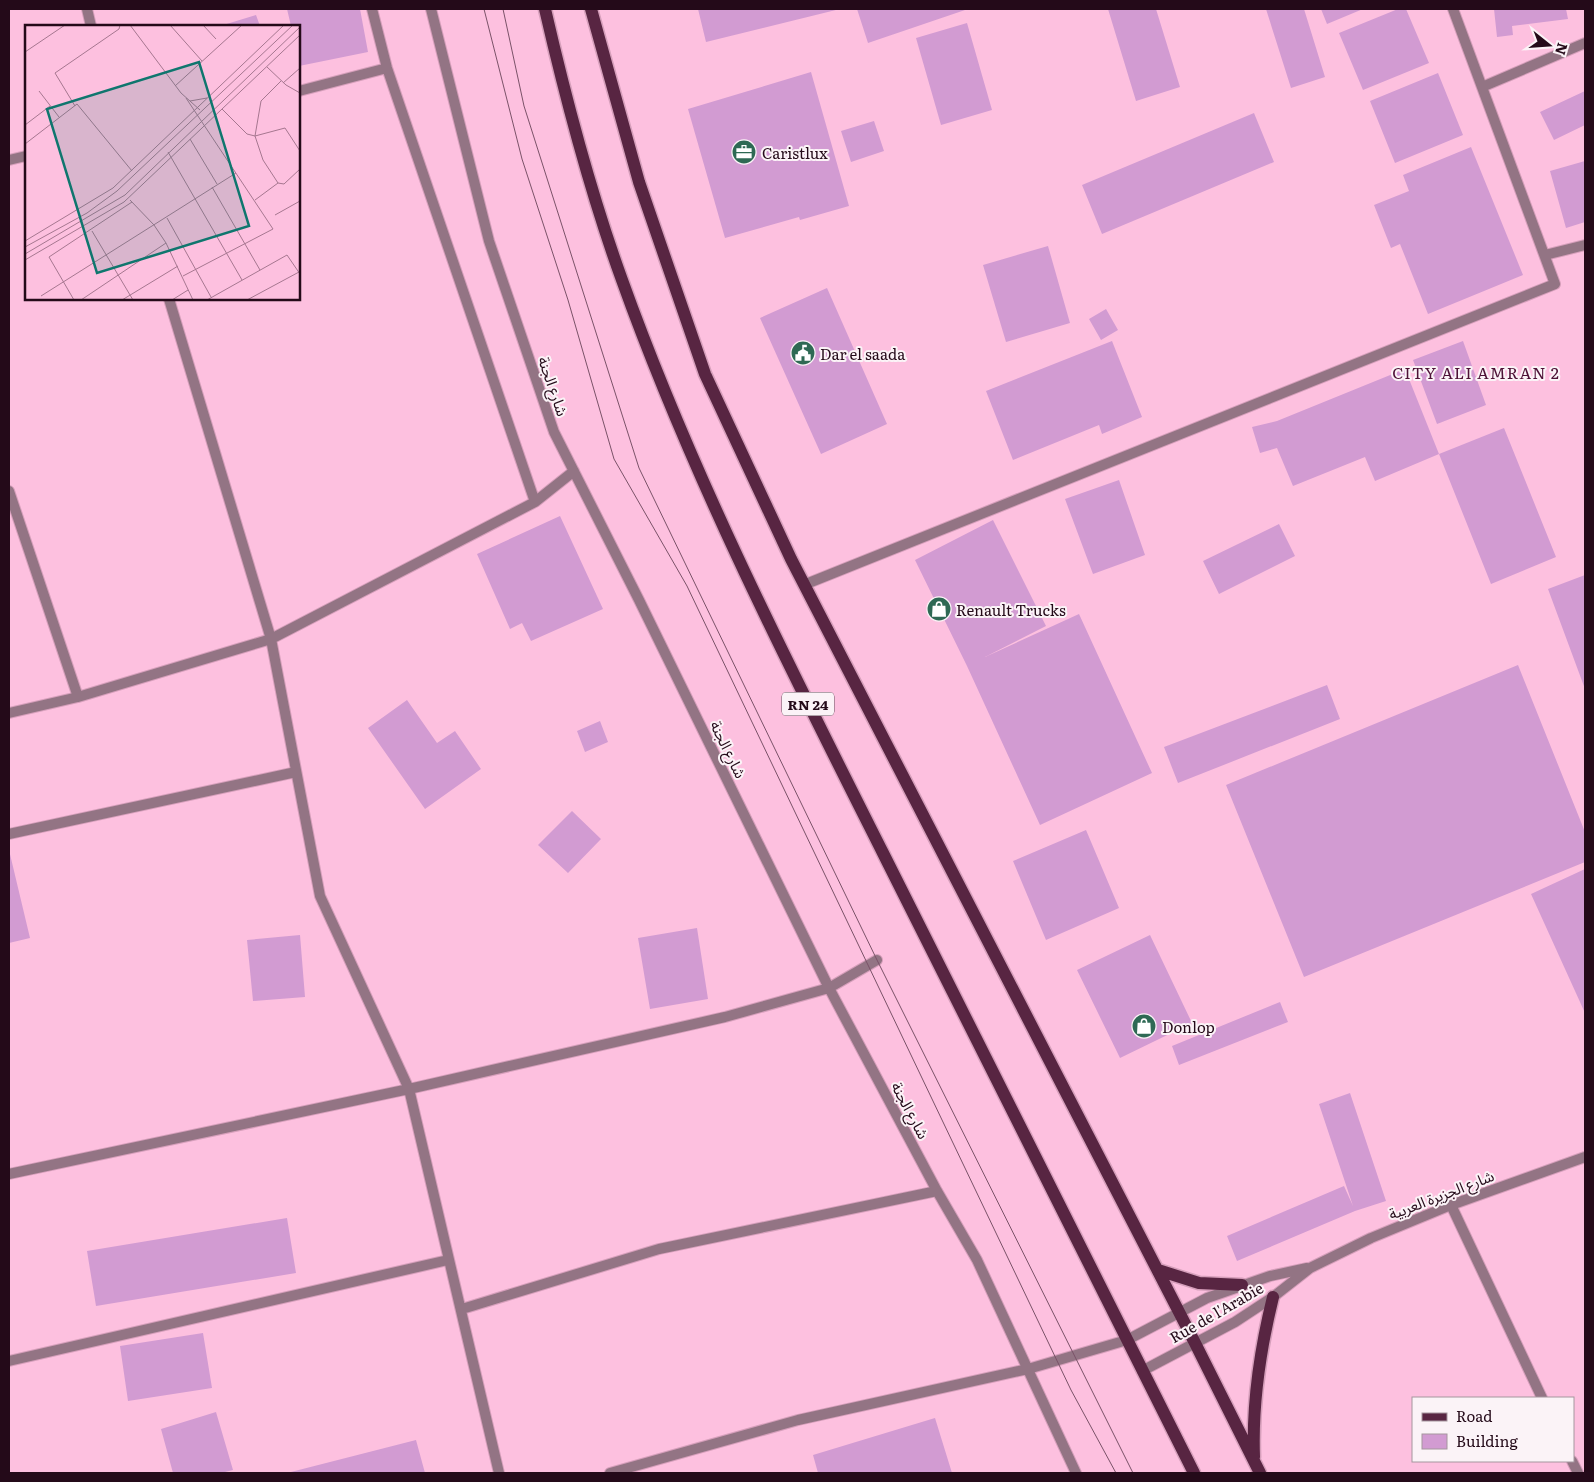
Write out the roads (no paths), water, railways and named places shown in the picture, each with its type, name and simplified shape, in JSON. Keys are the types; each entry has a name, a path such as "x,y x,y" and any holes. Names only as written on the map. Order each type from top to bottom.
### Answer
{"main road":[{"name":"RN 24","path":"545,9 559,70 591,187 621,280 667,398 725,530 804,695 1142,1371"},
{"path":"591,9 639,182 705,374 791,559 806,584 1257,1467"},
{"path":"1158,1270 1199,1283 1242,1285"},
{"path":"1257,1467 1253,1428 1258,1362 1273,1297"},
{"path":"1142,1371 1194,1473"}],"street":[{"path":"87,9 91,25"},
{"path":"372,9 387,68 536,502"},
{"name":"شارع الجنة","path":"432,9 489,241 554,432 830,988 937,1191 977,1260 1076,1473"},
{"path":"806,584 1555,284 1453,9"},
{"path":"1482,87 1585,43"},
{"path":"300,91 387,68"},
{"path":"9,160 25,156"},
{"path":"1545,255 1585,245"},
{"path":"169,300 271,639 320,896 409,1089 499,1473"},
{"path":"9,713 78,697 271,639 536,502 574,471"},
{"path":"9,491 78,697"},
{"path":"9,834 296,772"},
{"path":"9,1174 409,1089 725,1016 830,988 877,960"},
{"name":"شارع الجزيرة العربية","path":"1310,1268 1371,1238 1451,1205 1585,1156"},
{"path":"462,1309 659,1249 937,1191"},
{"path":"1451,1205 1542,1397"},
{"path":"9,1361 448,1260"},
{"name":"Rue de l'Arabie","path":"610,1473 798,1420 1028,1369 1127,1340 1207,1298 1242,1285 1270,1276 1310,1268"},
{"name":"Rue de l'Arabie","path":"1142,1371 1235,1322 1273,1297 1310,1268"}],"tram line":[{"path":"484,9 522,159 568,300 614,459 687,586 1071,1390 1116,1473"},
{"path":"503,9 524,106 639,468 877,960 1133,1473"}],"place":[{"name":"Caristlux","path":"744,152"},
{"name":"Dar el saada","path":"803,353"},
{"name":"Renault Trucks","path":"939,609"},
{"name":"Donlop","path":"1144,1026"}],"district":[{"name":"CITY ALI AMRAN 2","path":"1476,372"}]}
